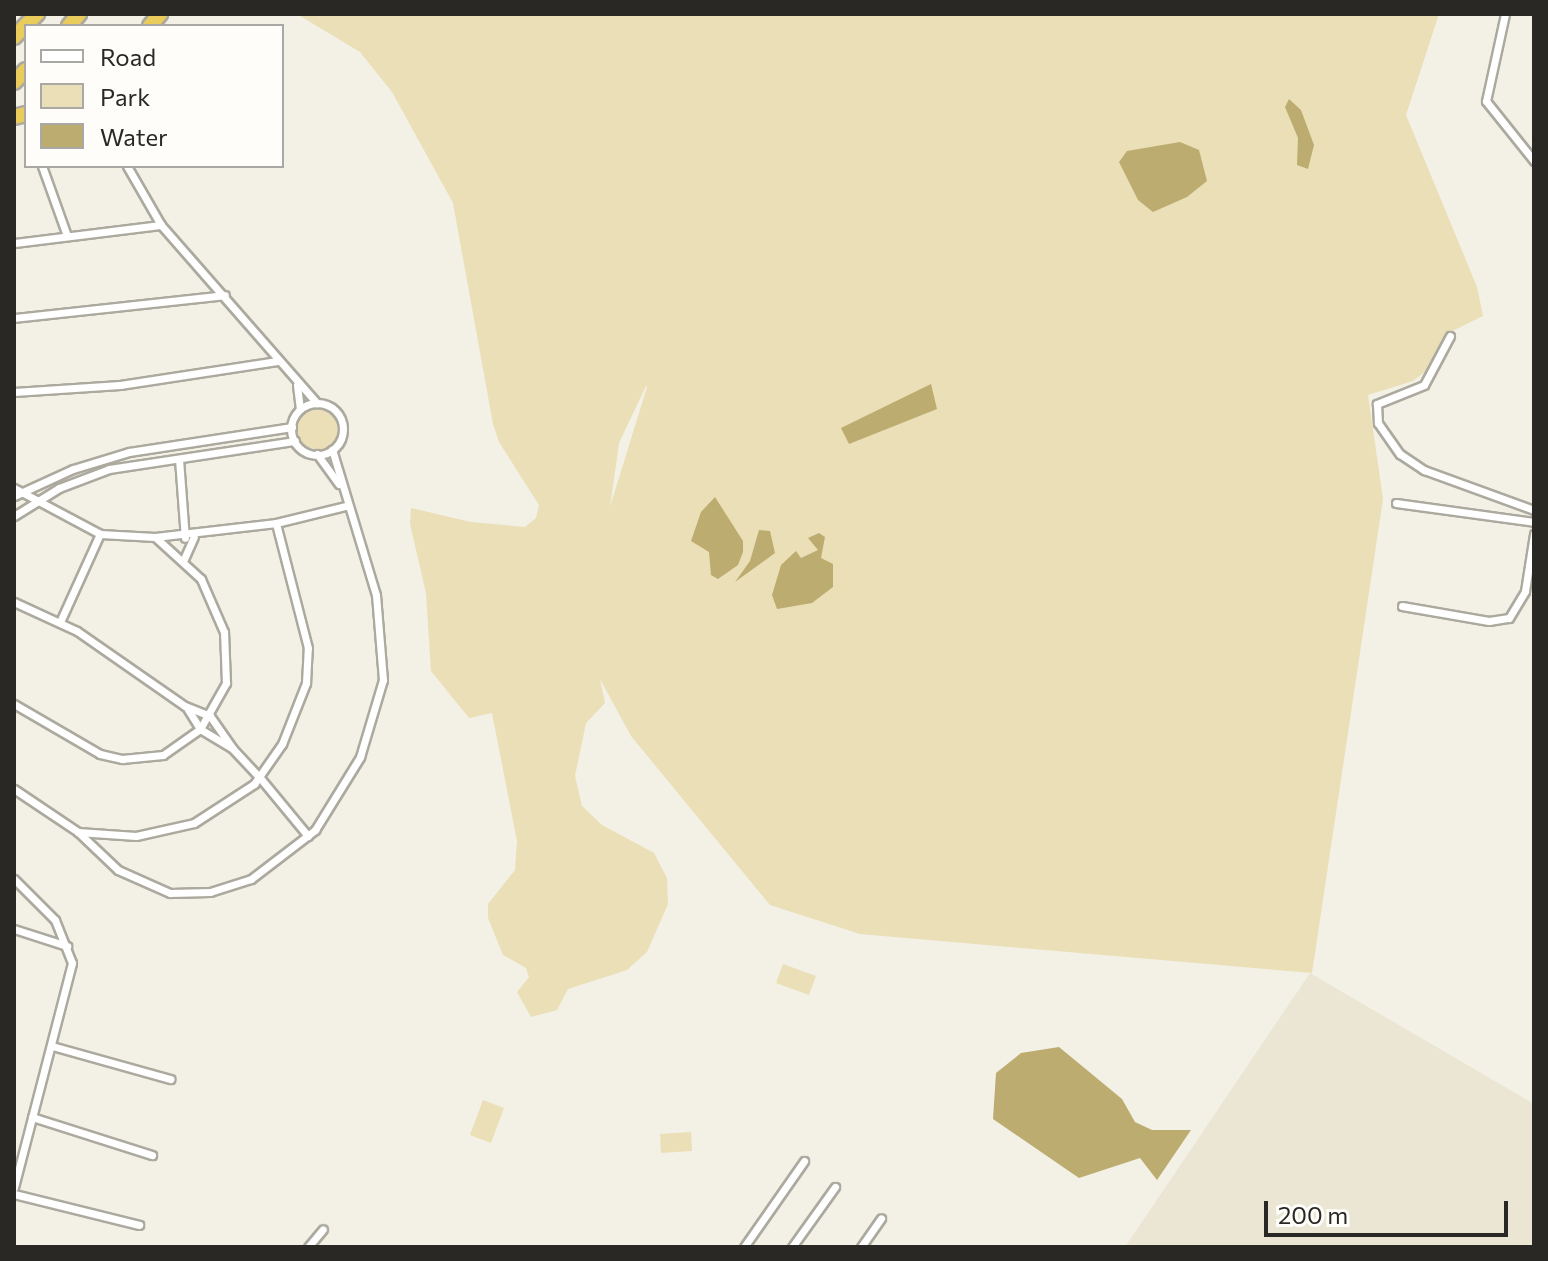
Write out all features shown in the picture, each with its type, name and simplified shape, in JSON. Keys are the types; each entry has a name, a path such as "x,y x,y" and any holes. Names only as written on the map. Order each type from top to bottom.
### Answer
{"street":[{"path":"1505,14 1486,101 1534,161"},
{"path":"43,168 67,236"},
{"path":"128,168 161,225 225,295 297,385 317,403 333,408 342,421 342,437 332,449 317,454"},
{"path":"14,243 161,225"},
{"path":"14,318 225,295"},
{"path":"1450,336 1424,385 1377,404 1378,423 1400,454 1424,470 1534,510"},
{"path":"14,392 120,385 277,361"},
{"path":"295,441 292,427 300,409 297,385"},
{"path":"300,409 317,403"},
{"path":"16,492 129,452 292,427"},
{"path":"14,516 35,501 109,469 295,441 317,454 340,486"},
{"path":"14,789 78,832 133,879 189,894 251,879 308,836 346,786 376,711 383,680 376,595 346,506 332,449"},
{"path":"179,459 189,537 184,559"},
{"path":"16,492 100,534 155,537 189,537 276,523 346,506"},
{"path":"1396,503 1534,522"},
{"path":"78,832 136,836 181,827 221,808 259,777 292,724 308,666 303,615 276,523"},
{"path":"60,622 100,534"},
{"path":"1402,606 1489,621 1509,618 1525,591 1534,534"},
{"path":"14,704 100,754 122,759 163,755 200,729 226,683 228,651 208,591 184,559 155,537"},
{"path":"14,602 60,622 185,706 210,716 232,748 308,836"},
{"path":"185,706 200,729 232,748"},
{"path":"14,879 55,920 72,963 14,1191 139,1225"},
{"path":"14,929 67,946"},
{"path":"52,1046 170,1079"},
{"path":"32,1117 152,1155"},
{"path":"744,1247 804,1161"},
{"path":"792,1247 835,1187"},
{"path":"861,1247 881,1218"},
{"path":"308,1247 323,1229"}],"shaded area":[{"path":"1310,973 1534,1104 1534,1247 1125,1247"}],"green space":[{"path":"297,14 1439,14 1406,115 1477,287 1483,316 1446,334 1426,371 1413,381 1368,395 1383,499 1312,973 860,934 770,905 631,736 600,679 605,703 586,723 575,776 582,806 602,825 654,853 667,878 668,904 647,952 627,970 568,989 557,1010 531,1017 517,992 529,977 526,968 503,955 488,918 488,904 515,870 517,841 492,713 469,718 431,671 426,593 410,524 411,508 471,522 525,527 536,518 539,505 499,442 493,424 453,203 392,92 360,52","holes":["647,387 610,507 619,443"]},
{"path":"318,408 333,414 339,429 333,444 318,450 303,444 297,429 303,414"},
{"path":"783,964 816,976 809,995 776,983"},
{"path":"483,1100 504,1108 491,1143 470,1135"},
{"path":"691,1132 692,1151 661,1153 660,1134"}],"water":[{"path":"1289,99 1301,110 1314,145 1308,169 1297,165 1298,138 1285,107"},
{"path":"1180,142 1199,150 1207,181 1187,197 1153,212 1138,200 1119,162 1127,151"},
{"path":"931,384 937,409 849,444 841,428"},
{"path":"715,497 743,541 738,565 718,579 711,575 709,552 691,541 701,512"},
{"path":"759,530 770,531 775,553 735,582 750,561"},
{"path":"819,533 825,537 821,558 833,564 833,587 812,603 777,609 772,595 781,565 796,551 801,558 818,550 808,538"},
{"path":"1059,1047 1122,1099 1135,1122 1152,1130 1191,1130 1157,1180 1140,1158 1079,1178 993,1119 996,1073 1021,1053"}]}
